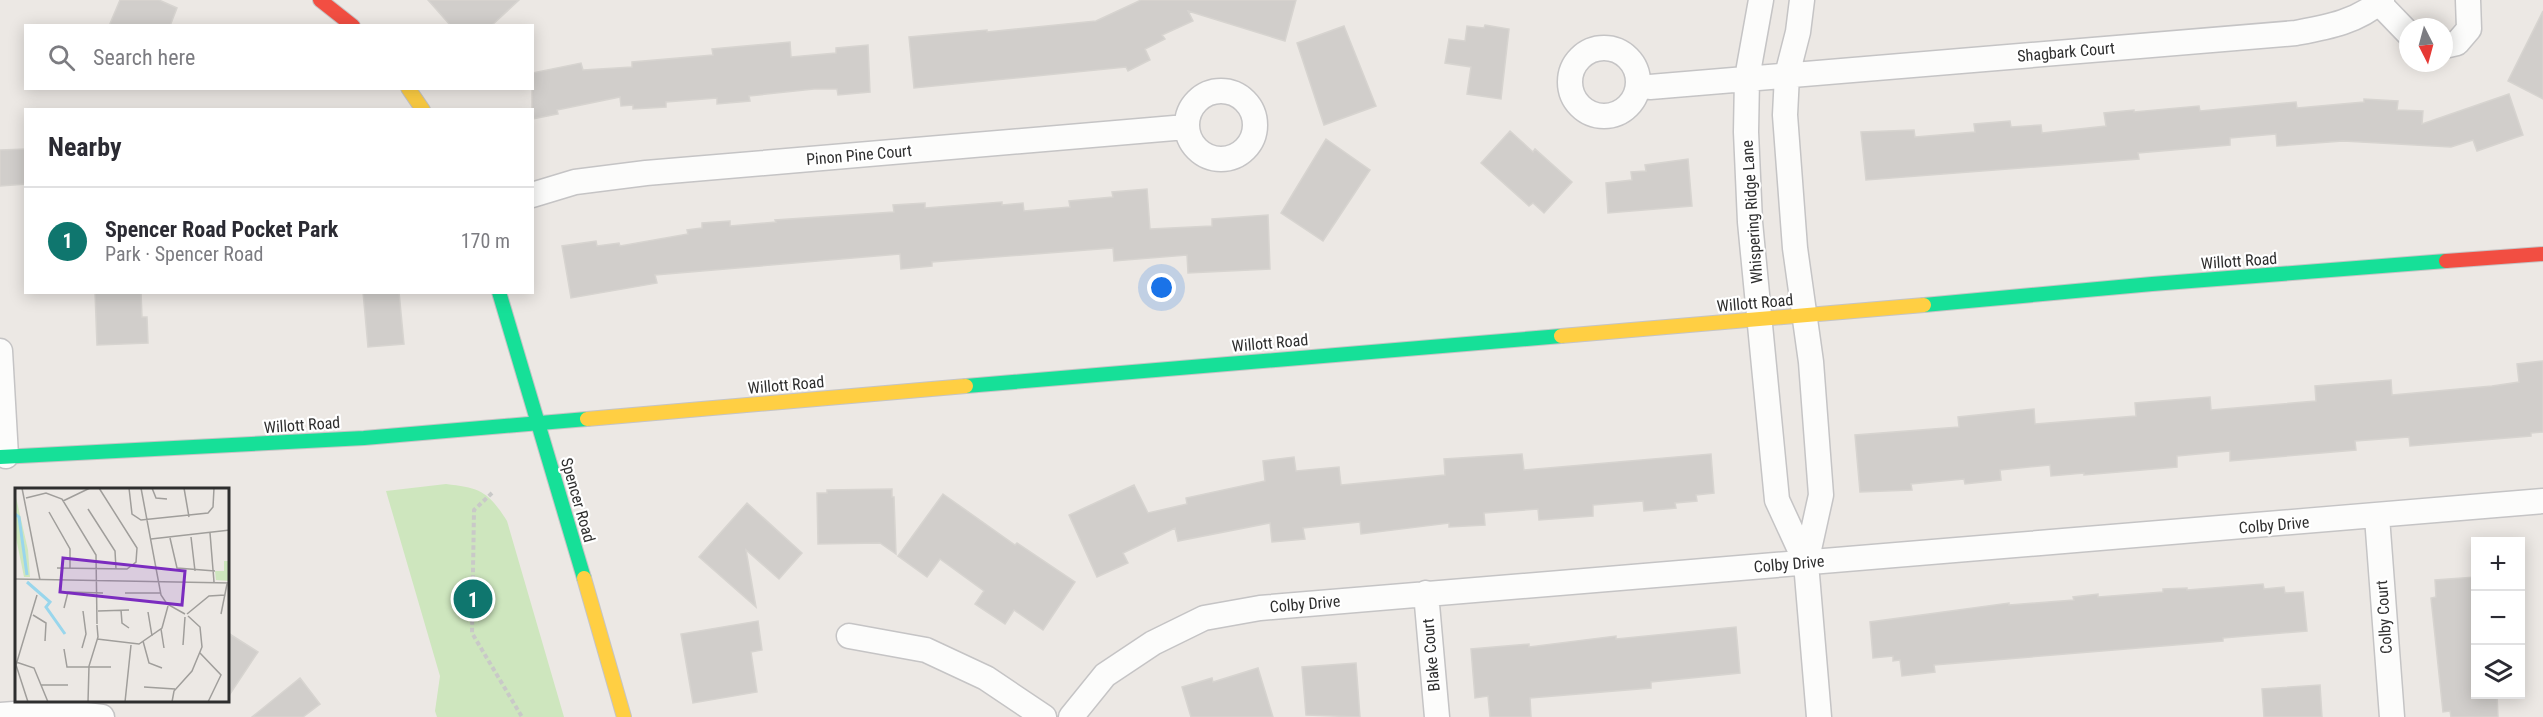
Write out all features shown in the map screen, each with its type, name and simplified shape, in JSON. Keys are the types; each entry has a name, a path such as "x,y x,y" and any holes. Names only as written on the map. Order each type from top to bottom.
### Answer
{"main road":[{"path":"320,0 350,24"},
{"path":"409,90 422,108"},
{"name":"Willott Road","path":"3,457 294,443 1761,320 2152,284 2543,255"},
{"name":"Spencer Road","path":"500,294 624,717"}],"street":[{"name":"Whispering Ridge Lane","path":"1761,0 1747,78 1746,132 1750,222 1777,500 1806,563"},
{"name":"Whispering Ridge Lane","path":"1802,0 1798,32 1787,75 1786,148 1795,249 1810,362 1821,495 1806,563 1819,717"},
{"path":"2453,45 2457,44 2469,29 2468,0"},
{"name":"Shagbark Court","path":"1638,86 1650,87 2296,33 2335,26 2361,16 2380,1 2399,23"},
{"name":"Pinon Pine Court","path":"534,194 575,182 636,174 1186,128"},
{"path":"0,351 3,457"},
{"name":"Colby Drive","path":"1071,717 1106,675 1153,643 1204,618 1260,608 2377,517 2543,501"},
{"name":"Colby Court","path":"2377,517 2392,717"},
{"name":"Blake Court","path":"1426,593 1437,717"},
{"path":"849,636 926,650 986,678 1044,717"},
{"path":"0,715 54,711 102,717"}],"path":[{"path":"492,493 474,510 472,633 522,717"}],"green space":[{"path":"446,484 467,487 482,493 494,503 507,521 564,717 437,717 435,711 440,676 386,491"}],"building":[{"path":"120,0 159,0 177,8 171,24 110,24"},
{"path":"428,0 519,0 493,24 449,24"},
{"path":"1141,0 1296,0 1285,41 1188,11 1193,21 1162,35 1165,39 1145,49 1150,60 1128,71 1126,67 914,88 909,37 1096,21"},
{"path":"2543,11 2543,99 2508,81"},
{"path":"1485,25 1509,29 1501,99 1467,94 1471,67 1445,63 1449,39 1465,41 1467,26 1484,28"},
{"path":"1344,26 1376,106 1324,125 1297,43"},
{"path":"790,42 791,57 836,53 836,48 868,45 870,92 838,95 837,89 814,89 749,96 750,101 717,104 717,98 666,102 666,107 633,109 633,105 621,106 620,97 557,110 558,114 534,119 532,90 534,90 534,73 581,63 583,70 632,67 632,62 713,55 712,49"},
{"path":"2509,94 2523,135 2477,151 2473,140 2451,147 2343,141 2277,146 2276,134 2230,138 2230,145 2138,153 2139,159 1866,180 1861,132 1914,130 1915,137 1975,132 1974,124 2010,121 2011,127 2041,125 2042,133 2106,126 2104,113 2199,106 2200,111 2296,102 2297,108 2364,102 2364,99 2398,101 2397,110 2423,111 2422,124"},
{"path":"1510,131 1533,152 1535,149 1572,182 1544,213 1533,203 1529,206 1481,163"},
{"path":"1326,139 1370,170 1323,241 1281,213"},
{"path":"24,149 24,184 0,186 0,150"},
{"path":"1688,159 1692,206 1608,213 1606,183 1632,180 1631,172 1646,171 1645,165"},
{"path":"1147,189 1150,229 1212,226 1212,219 1268,215 1270,269 1188,273 1187,255 1114,261 1113,248 932,262 932,266 901,269 900,254 655,275 657,283 571,298 562,246 596,241 597,246 619,243 620,246 688,234 687,230 702,228 702,223 730,221 730,226 776,222 775,220 894,212 893,205 925,203 925,208 1002,202 1002,205 1023,203 1024,211 1070,207 1069,201 1113,197 1112,192"},
{"path":"95,294 141,294 142,317 147,317 148,343 97,345"},
{"path":"363,294 399,294 404,344 368,347"},
{"path":"2543,361 2543,432 2531,433 2531,436 2410,446 2409,437 2355,441 2356,450 2230,461 2230,451 2177,456 2177,467 2084,475 2084,473 2051,476 2050,465 2000,470 2001,480 1965,484 1964,479 1911,484 1912,490 1860,492 1855,435 1959,427 1958,417 2034,409 2035,424 2136,416 2135,403 2210,397 2211,410 2316,401 2315,386 2391,380 2392,395 2492,386 2519,382 2517,364"},
{"path":"1522,454 1524,470 1711,454 1714,493 1696,495 1697,501 1675,503 1676,508 1644,511 1643,501 1593,505 1593,516 1539,520 1538,509 1484,513 1485,525 1449,527 1449,523 1361,534 1360,522 1303,528 1305,539 1272,542 1270,523 1178,541 1175,528 1123,553 1128,563 1097,577 1069,515 1134,485 1148,513 1187,504 1186,498 1265,481 1263,461 1294,457 1296,471 1339,467 1341,485 1445,475 1444,459"},
{"path":"892,489 896,554 880,543 818,544 817,493 827,493 827,490"},
{"path":"943,494 1015,545 1017,543 1075,582 1043,630 1014,610 1005,624 975,604 984,591 940,559 927,577 898,556"},
{"path":"747,503 802,553 779,579 746,550 756,607 699,557"},
{"path":"2471,577 2471,699 2497,699 2498,717 2451,717 2450,711 2443,712 2431,598 2436,597 2435,580"},
{"path":"2263,584 2264,589 2284,587 2285,593 2303,592 2307,631 2223,638 2223,641 1934,665 1935,672 1902,676 1900,660 1893,661 1893,656 1873,658 1870,622 2009,603 2009,605 2074,600 2073,597 2098,594 2098,597 2163,592 2163,589 2187,588 2187,590"},
{"path":"758,621 762,650 751,652 757,692 693,703 681,634"},
{"path":"1736,627 1740,673 1651,682 1651,688 1530,698 1531,717 1490,717 1488,696 1475,698 1471,649 1529,644 1529,647 1616,636 1616,639"},
{"path":"230,634 258,652 230,694"},
{"path":"1356,663 1360,717 1306,715 1302,667"},
{"path":"1258,668 1273,717 1191,717 1182,687 1212,678 1213,682"},
{"path":"300,678 320,704 303,717 252,717"},
{"path":"2320,685 2322,717 2264,717 2262,689"}],"traffic: fast":[{"path":"1924,305 2446,261"},
{"path":"500,294 584,578"},
{"path":"966,386 1561,336"},
{"path":"0,457 364,438 587,419"}],"traffic: slow":[{"path":"409,90 422,108"},
{"path":"1561,336 1924,305"},
{"path":"587,419 966,386"},
{"path":"584,578 624,717"}],"traffic: jam":[{"path":"320,0 350,24"},
{"path":"2446,261 2543,254"}],"place":[{"name":"Spencer Road Pocket Park","path":"473,599"}]}
